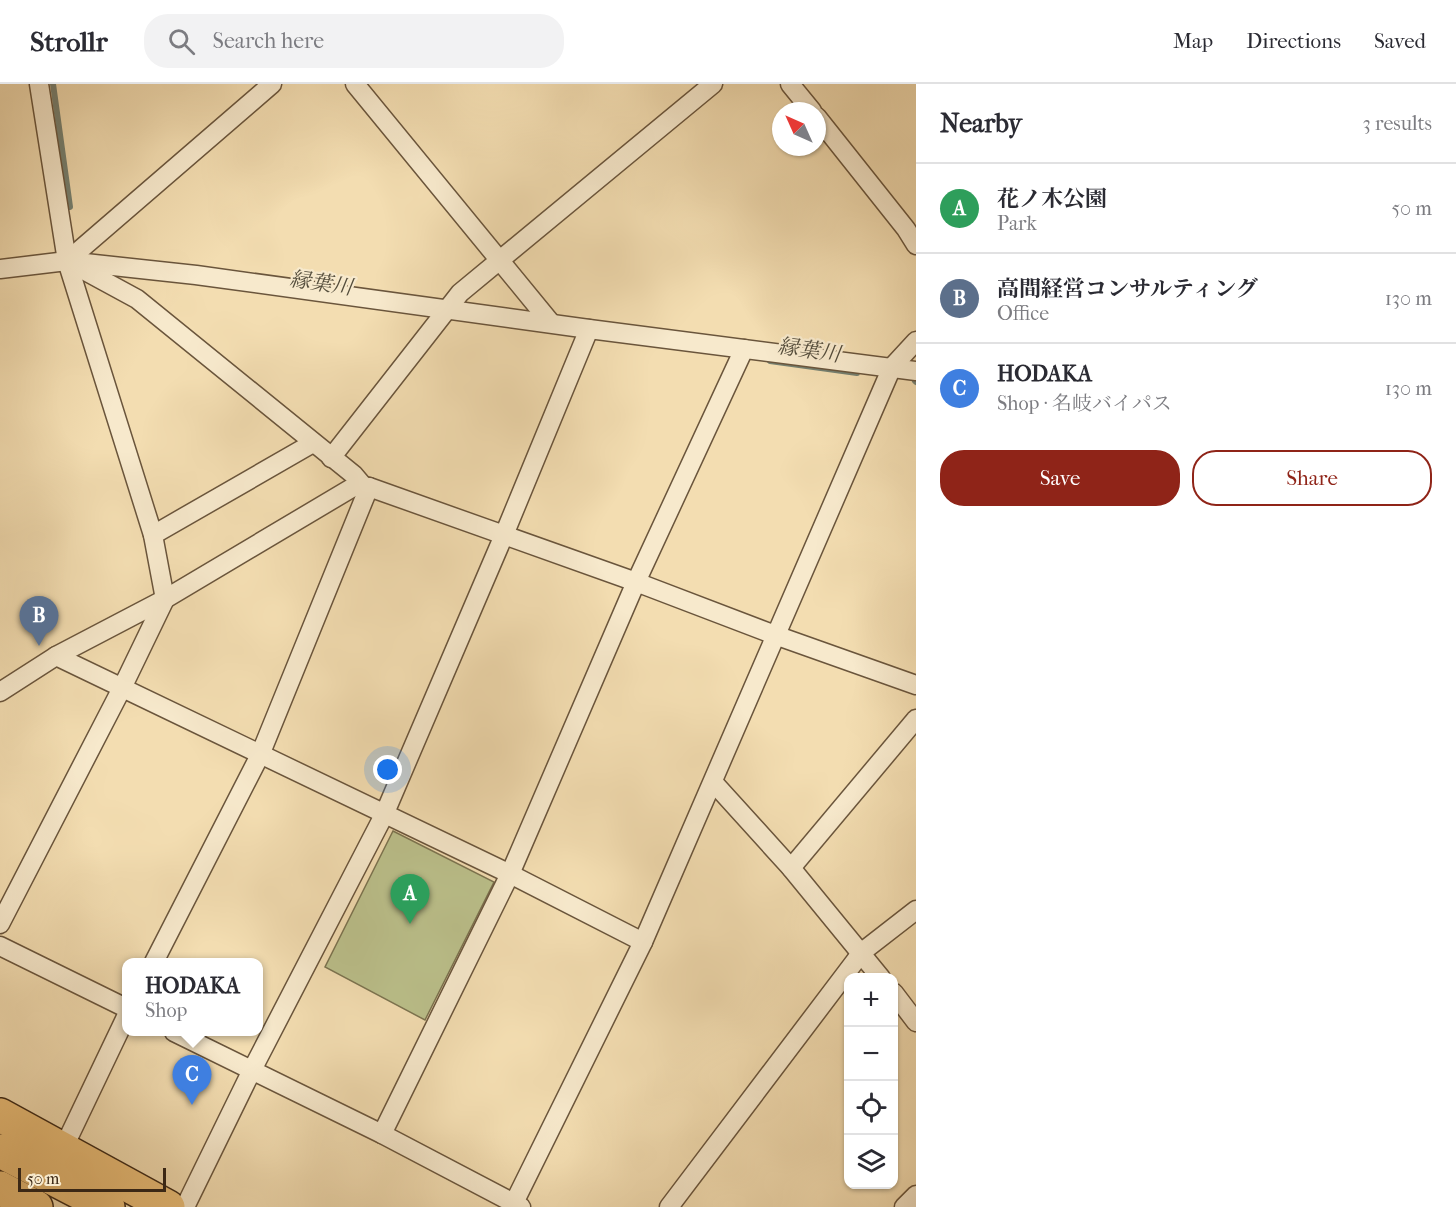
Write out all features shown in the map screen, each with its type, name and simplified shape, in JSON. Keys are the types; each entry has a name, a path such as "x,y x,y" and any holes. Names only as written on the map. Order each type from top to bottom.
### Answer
{"highway":[{"path":"5,1120 168,1207"},
{"path":"0,1151 108,1207"},
{"path":"0,1188 36,1207"}],"street":[{"path":"0,924 122,688 165,599 153,535 67,261 39,84"},
{"path":"67,261 272,84"},
{"path":"355,84 551,323"},
{"path":"331,458 460,293 713,84"},
{"path":"790,84 805,102"},
{"path":"826,128 892,210 916,245"},
{"path":"67,261 137,299 367,487"},
{"path":"0,269 67,261 196,275 916,371"},
{"path":"184,1207 384,815 504,536 589,329"},
{"path":"182,1036 382,1134 515,1206 643,942 714,783 775,635 892,367 916,341"},
{"path":"382,1134 510,874 636,582 744,349"},
{"path":"153,535 313,443"},
{"path":"0,692 56,656 165,599 355,486 367,487 636,582 916,685"},
{"path":"157,958 260,755 367,487"},
{"path":"56,656 510,874 643,942"},
{"path":"791,868 916,719"},
{"path":"714,783 791,868 877,973"},
{"path":"669,1207 862,952 916,910"},
{"path":"0,946 122,1006"},
{"path":"898,998 916,1023"},
{"path":"63,1149 122,1025"},
{"path":"904,1207 916,1195"}],"green space":[{"path":"393,831 494,882 425,1020 325,967"}],"waterway":[{"name":"縁葉川","path":"53,84 70,207"},
{"name":"縁葉川","path":"770,361 857,373"}],"place":[{"name":"高間経営コンサルティング","path":"39,646"},
{"name":"花ノ木公園","path":"410,924"},
{"name":"HODAKA","path":"192,1105"}]}
